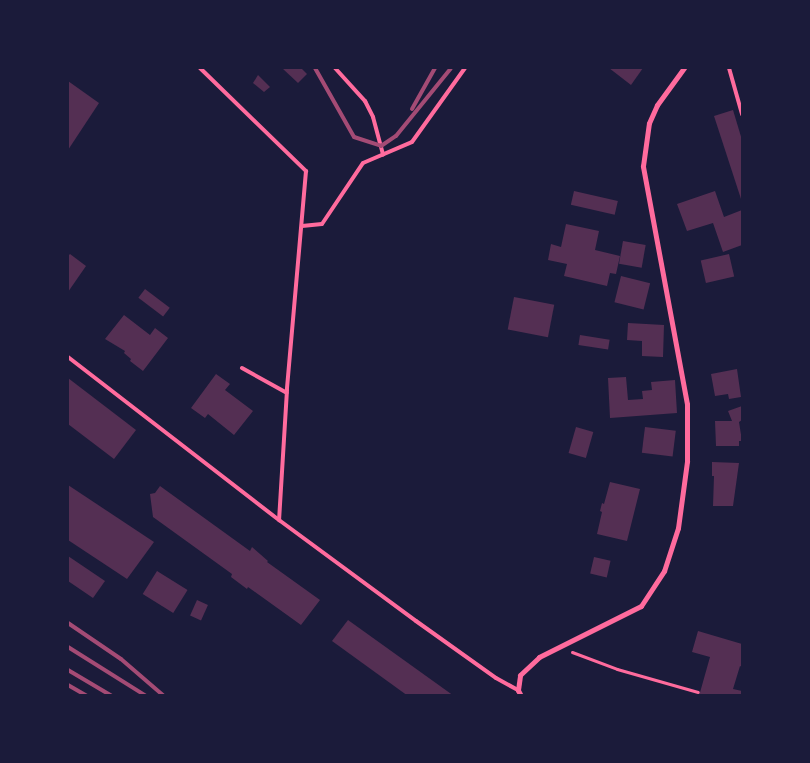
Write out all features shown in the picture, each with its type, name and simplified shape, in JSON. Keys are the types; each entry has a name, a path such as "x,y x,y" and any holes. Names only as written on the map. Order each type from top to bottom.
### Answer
{"street":[{"path":"521,696 518,690 520,675 527,666 539,657 635,612 641,606 660,578 678,528 687,461 687,404 643,166 645,144 653,114 657,105 684,68"}],"lane":[{"path":"200,68 306,171 287,393 279,520"},
{"path":"336,68 364,102 373,117 384,155"},
{"path":"302,226 322,224 363,163 412,142 465,68"},
{"path":"729,68 742,114"},
{"path":"68,357 279,520 496,678 518,690"},
{"path":"242,368 287,393"}],"path":[{"path":"565,644 573,654 698,692"}],"building":[{"path":"282,68 301,68 307,74 298,83"},
{"path":"609,68 643,68 631,85"},
{"path":"258,75 270,87 264,92 253,83"},
{"path":"68,81 99,103 68,150"},
{"path":"733,110 742,140 742,202 714,116"},
{"path":"574,191 618,201 615,215 571,205"},
{"path":"715,191 724,217 742,210 742,245 723,252 713,223 687,231 677,204"},
{"path":"566,224 599,231 595,250 620,256 616,274 610,273 607,286 564,276 567,264 548,260 551,244 561,247"},
{"path":"623,241 646,245 642,268 619,264"},
{"path":"70,254 86,266 68,292 68,256"},
{"path":"729,254 734,276 706,283 701,261"},
{"path":"621,276 650,283 644,309 614,302"},
{"path":"145,289 170,308 163,316 138,298"},
{"path":"514,297 554,305 548,337 508,329"},
{"path":"124,315 150,335 155,328 168,338 143,371 130,361 131,359 124,353 125,351 105,339"},
{"path":"628,323 664,325 663,357 642,356 642,341 627,340"},
{"path":"580,335 610,340 608,350 578,345"},
{"path":"737,369 741,397 729,399 728,394 715,396 711,374"},
{"path":"216,374 230,384 225,390 253,411 234,435 208,414 205,418 191,408"},
{"path":"626,377 628,400 643,399 642,391 652,390 651,382 675,380 677,413 610,418 608,378"},
{"path":"68,378 136,430 114,459 68,424"},
{"path":"742,406 742,420 739,422 742,441 739,441 739,446 716,446 715,421 732,421 728,411"},
{"path":"576,427 593,432 586,458 569,453"},
{"path":"645,427 676,431 673,457 642,453"},
{"path":"712,462 739,463 733,506 713,506 714,476 712,476"},
{"path":"610,482 640,489 627,541 597,534 602,503 604,504"},
{"path":"68,485 154,542 127,579 68,540"},
{"path":"160,486 250,551 252,547 267,562 320,600 301,625 248,587 247,589 231,577 232,574 153,517 150,494 155,493"},
{"path":"68,556 105,581 93,598 68,581"},
{"path":"594,557 611,561 607,577 590,574"},
{"path":"157,571 188,590 173,613 143,594"},
{"path":"197,600 208,605 201,620 190,616"},
{"path":"348,620 454,696 408,696 332,641"},
{"path":"698,631 742,644 742,667 740,666 733,689 742,691 741,696 699,696 710,657 692,652"}],"railway":[{"path":"315,68 354,137 381,146 396,136 451,68"},
{"path":"412,109 435,68"},
{"path":"68,623 121,659 164,696"},
{"path":"68,647 146,696"},
{"path":"68,670 112,696"},
{"path":"68,685 87,696"}]}
